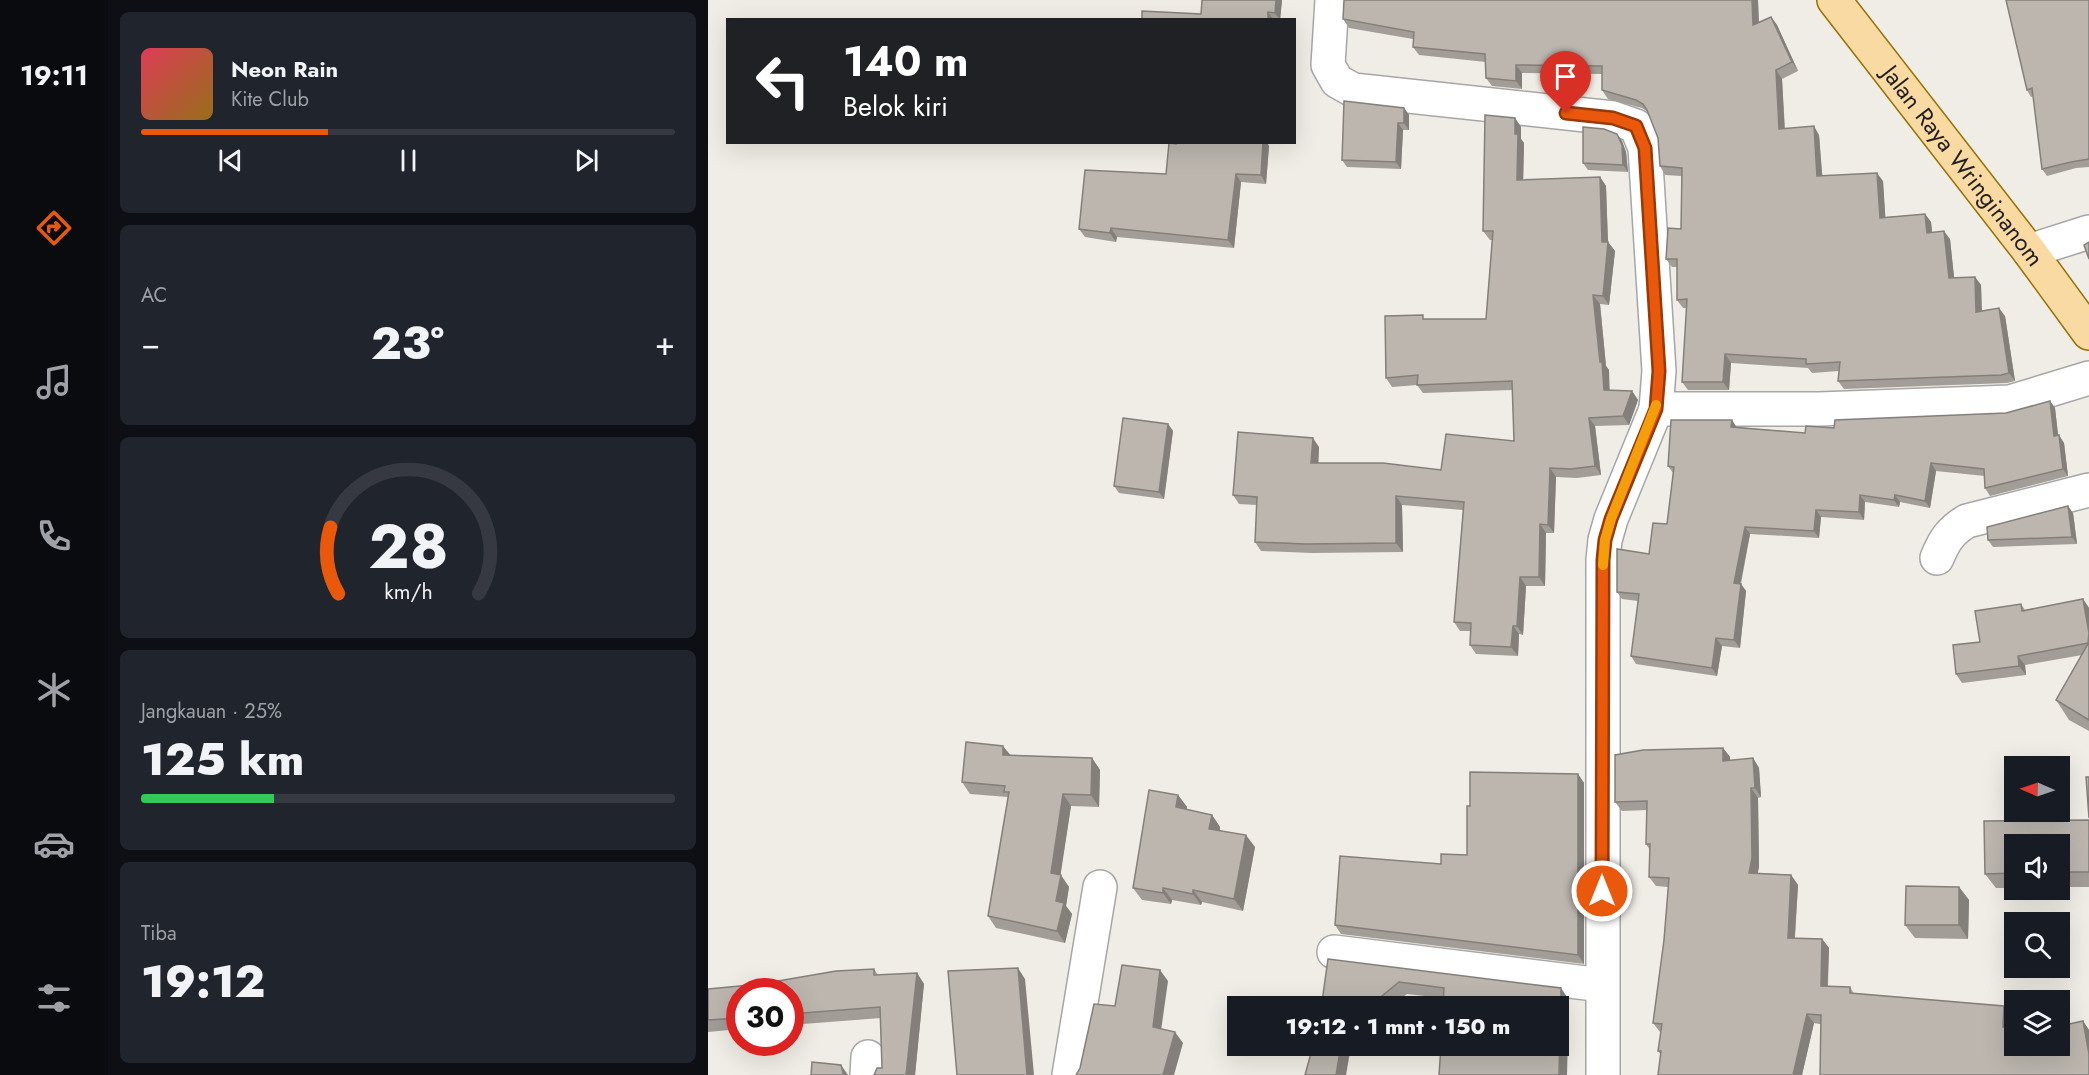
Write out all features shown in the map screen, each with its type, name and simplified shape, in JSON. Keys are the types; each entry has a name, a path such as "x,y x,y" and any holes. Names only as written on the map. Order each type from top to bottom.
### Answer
{"main road":[{"name":"Jalan Raya Wringinanom","path":"1834,0 2029,251 2089,333"}],"street":[{"path":"1332,0 1328,65 1337,81 1353,90 1613,118 1636,126 1645,148 1659,371 1656,409 1611,519 1604,550 1602,1075"},
{"path":"2029,251 2089,232"},
{"path":"1656,409 1819,409 2010,402 2089,378"},
{"path":"1937,558 1945,538 1954,528 1967,521 2089,490"},
{"path":"1070,1075 1100,887"},
{"path":"1334,952 1602,985"}],"building":[{"path":"1202,0 1276,0 1275,13 1268,12 1268,18 1142,18 1142,11 1201,14"},
{"path":"1344,0 1752,0 1753,25 1771,17 1792,62 1776,70 1779,129 1814,126 1817,176 1877,173 1880,218 1925,214 1927,233 1944,231 1949,278 1975,277 1976,312 1999,308 2009,373 1838,381 1840,362 1806,364 1806,359 1725,354 1723,382 1682,382 1687,299 1677,300 1677,259 1666,259 1668,228 1681,229 1682,168 1660,166 1658,138 1643,104 1602,90 1602,66 1516,65 1516,81 1486,78 1485,54 1413,47 1414,32 1343,19"},
{"path":"2006,0 2089,0 2089,159 2042,169 2032,88 2027,90"},
{"path":"1344,101 1404,108 1404,123 1398,123 1396,162 1342,160"},
{"path":"1485,115 1515,118 1515,134 1518,134 1517,180 1600,177 1602,242 1608,242 1603,296 1593,295 1604,390 1632,391 1623,416 1589,418 1595,466 1571,469 1550,468 1548,525 1540,524 1539,577 1520,577 1517,626 1513,626 1511,647 1470,645 1471,623 1454,622 1464,502 1396,496 1396,543 1306,544 1255,542 1257,497 1233,495 1238,432 1313,438 1311,463 1383,463 1441,470 1446,434 1514,441 1512,381 1417,385 1418,375 1386,378 1385,316 1423,315 1423,319 1486,319 1493,231 1483,231"},
{"path":"1583,127 1604,129 1617,134 1622,145 1623,165 1583,163"},
{"path":"1169,144 1263,144 1261,175 1236,174 1228,240 1111,228 1110,233 1079,229 1085,170 1166,174"},
{"path":"2089,242 2089,259 2084,245"},
{"path":"2050,401 2054,436 2059,435 2063,469 1985,488 1984,469 1931,463 1925,501 1895,495 1894,500 1860,495 1859,512 1816,510 1814,531 1745,527 1734,583 1741,584 1734,640 1716,638 1712,668 1631,656 1639,594 1617,592 1617,549 1649,554 1653,523 1667,524 1674,467 1668,466 1671,420 1732,420 1731,427 1805,433 1806,426 1834,428 1835,420 2006,413"},
{"path":"1123,418 1168,424 1159,492 1114,486"},
{"path":"2068,506 2072,537 1988,540 1987,527"},
{"path":"2083,599 2089,633 2088,643 2018,656 2019,666 1956,674 1953,645 1980,642 1975,611 2021,604 2022,611"},
{"path":"2089,642 2089,720 2056,700"},
{"path":"966,742 1003,746 1003,755 1092,758 1091,795 1063,794 1051,873 1061,875 1056,901 1064,903 1057,931 988,916 1009,792 1004,792 1005,786 962,782"},
{"path":"1723,748 1723,761 1753,758 1755,788 1751,788 1752,858 1749,873 1791,875 1788,938 1822,939 1821,986 1850,987 1850,993 2004,1006 2004,1056 2070,1056 2070,1024 2083,1021 2089,1054 2089,1075 1820,1075 1821,1015 1807,1014 1793,1075 1658,1075 1661,1051 1658,1051 1662,1024 1653,1023 1664,940 1669,878 1649,877 1650,844 1646,844 1647,801 1615,802 1615,755 1643,750"},
{"path":"1470,772 1578,774 1578,955 1335,925 1340,856 1441,864 1441,854 1467,855"},
{"path":"2086,777 2089,777 2089,818"},
{"path":"1149,790 1178,795 1176,807 1212,815 1209,829 1246,835 1234,899 1193,890 1193,894 1163,888 1163,893 1133,888"},
{"path":"2070,820 2089,820 2089,872 2070,872 2070,834 2004,834 2004,873 1985,874 1984,821 2070,822"},
{"path":"1906,886 1959,887 1959,925 1905,925"},
{"path":"1328,959 1561,988 1561,996 1444,996 1444,988 1399,982 1382,996 1323,996"},
{"path":"1122,965 1160,970 1153,1027 1175,1032 1163,1075 1076,1075 1080,1068 1094,1004 1115,1006"},
{"path":"1018,968 1027,1075 957,1075 948,971"},
{"path":"874,969 874,975 917,973 906,1075 874,1075 877,1068 882,1068 880,1007 804,1013 804,978 796,978 836,971"},
{"path":"726,987 726,1019 708,1020 708,989"},
{"path":"1310,1056 1339,1056 1336,1075 1305,1075"},
{"path":"1440,1056 1559,1056 1559,1075 1439,1075"},
{"path":"812,1062 841,1065 845,1075 811,1075"}],"slow traffic":[{"path":"1603,565 1605,540 1611,519 1656,405"}],"route":[{"path":"1566,113 1613,118 1636,126 1645,148 1659,371 1656,409 1611,519 1605,540 1603,560 1602,891"}]}
